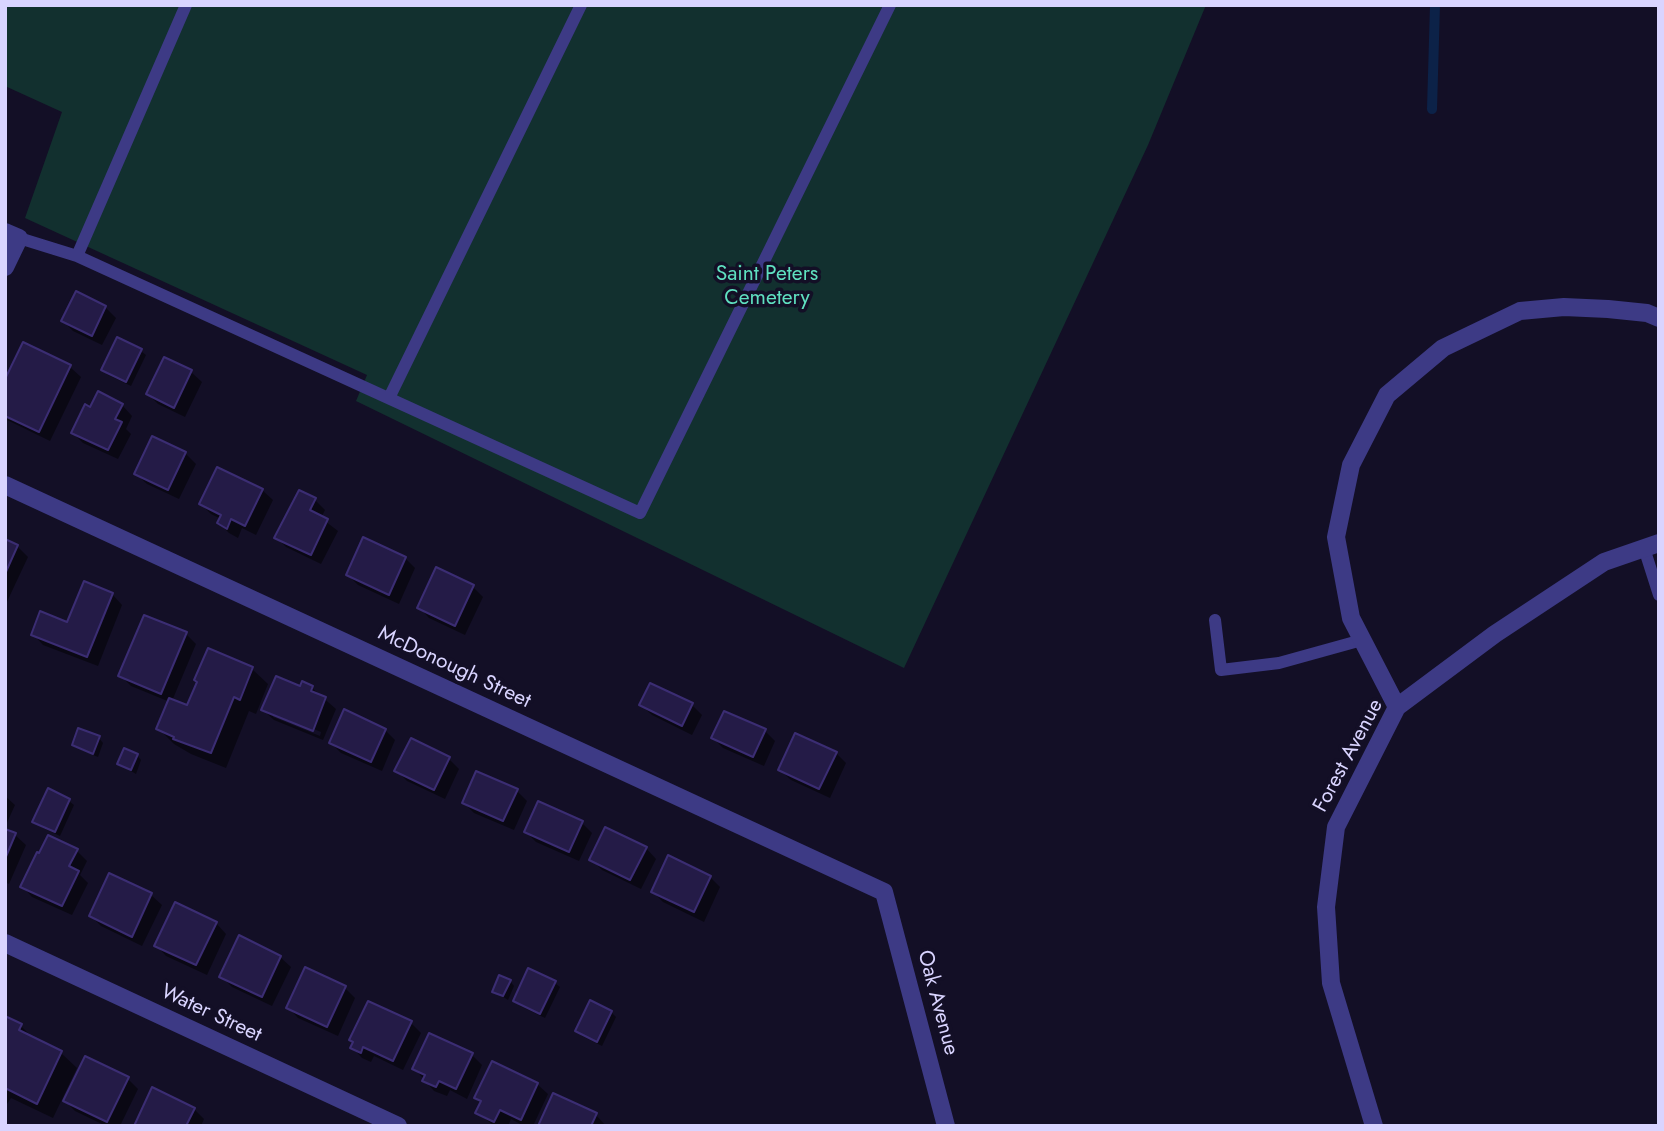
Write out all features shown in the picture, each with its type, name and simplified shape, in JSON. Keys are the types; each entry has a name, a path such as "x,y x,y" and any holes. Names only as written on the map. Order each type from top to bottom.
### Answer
{"street":[{"path":"5,267 12,235"},
{"path":"1397,707 1351,618 1336,537 1351,464 1387,395 1443,348 1520,312 1564,307 1597,308 1647,313 1659,318"},
{"name":"McDonough Street","path":"5,485 884,892"},
{"name":"Forest Avenue","path":"1374,1126 1331,983 1326,907 1336,827 1397,707 1495,635 1604,562 1651,546"},
{"name":"Oak Avenue","path":"884,892 946,1126"},
{"name":"Water Street","path":"5,943 398,1126"}],"lane":[{"path":"77,256 186,5"},
{"path":"389,398 581,5"},
{"path":"12,235 77,256 640,513 890,5"},
{"path":"1651,546 1659,595"},
{"path":"1215,620 1222,670 1279,663 1362,640"}],"green space":[{"name":"Saint Peters Cemetery","path":"5,5 1206,5 1148,145 904,668 356,401 367,375 25,218 62,112 5,86"}],"building":[{"path":"76,291 106,306 92,336 61,321"},
{"path":"117,337 142,349 126,382 101,370"},
{"path":"23,342 71,365 39,432 5,416 5,379"},
{"path":"164,357 192,370 174,408 146,394"},
{"path":"98,391 123,404 115,419 122,422 108,450 71,433 85,404 90,407"},
{"path":"152,436 186,452 168,490 134,474"},
{"path":"217,467 263,489 245,526 231,519 227,529 217,523 221,515 199,504"},
{"path":"299,490 316,498 310,510 328,519 311,555 274,538"},
{"path":"363,537 406,557 389,595 346,575"},
{"path":"5,539 18,545 5,574"},
{"path":"436,567 474,585 455,626 417,608"},
{"path":"84,581 113,593 87,657 31,635 40,611 67,622"},
{"path":"144,615 187,632 161,694 118,676"},
{"path":"208,648 253,667 240,700 234,697 211,753 173,739 174,737 156,729 169,698 187,705"},
{"path":"276,676 300,686 302,681 313,686 311,691 326,697 313,731 261,710"},
{"path":"650,683 693,703 682,726 639,705"},
{"path":"344,709 386,729 371,762 329,743"},
{"path":"724,711 766,729 753,757 711,738"},
{"path":"78,728 100,736 93,754 72,745"},
{"path":"795,733 837,752 819,789 778,770"},
{"path":"411,738 450,757 434,790 394,771"},
{"path":"124,748 138,754 131,770 117,764"},
{"path":"476,771 518,789 503,821 462,803"},
{"path":"48,788 70,799 55,832 32,822"},
{"path":"538,801 583,821 569,852 524,832"},
{"path":"605,827 647,847 630,880 589,860"},
{"path":"5,829 16,833 5,859"},
{"path":"48,835 78,849 69,866 79,871 62,906 20,887"},
{"path":"668,855 711,876 694,912 651,892"},
{"path":"109,873 152,893 132,937 89,916"},
{"path":"175,902 217,922 196,965 154,946"},
{"path":"239,935 281,956 262,997 219,977"},
{"path":"305,967 346,986 327,1027 286,1008"},
{"path":"528,968 556,981 540,1014 513,1001"},
{"path":"499,975 511,980 503,996 492,992"},
{"path":"590,1000 612,1011 597,1042 575,1031"},
{"path":"368,1001 412,1021 393,1061 363,1047 361,1053 350,1048 353,1042 349,1040"},
{"path":"5,1016 22,1024 19,1030 62,1051 37,1104 5,1088"},
{"path":"429,1033 473,1053 456,1089 439,1081 436,1087 422,1081 425,1075 412,1069"},
{"path":"85,1056 129,1077 107,1122 63,1101"},
{"path":"492,1061 538,1083 521,1120 500,1110 494,1122 475,1113 481,1101 474,1098"},
{"path":"152,1087 195,1108 186,1126 134,1126"},
{"path":"553,1093 597,1113 591,1126 538,1126"}],"waterway":[{"path":"1432,109 1435,5"}]}
